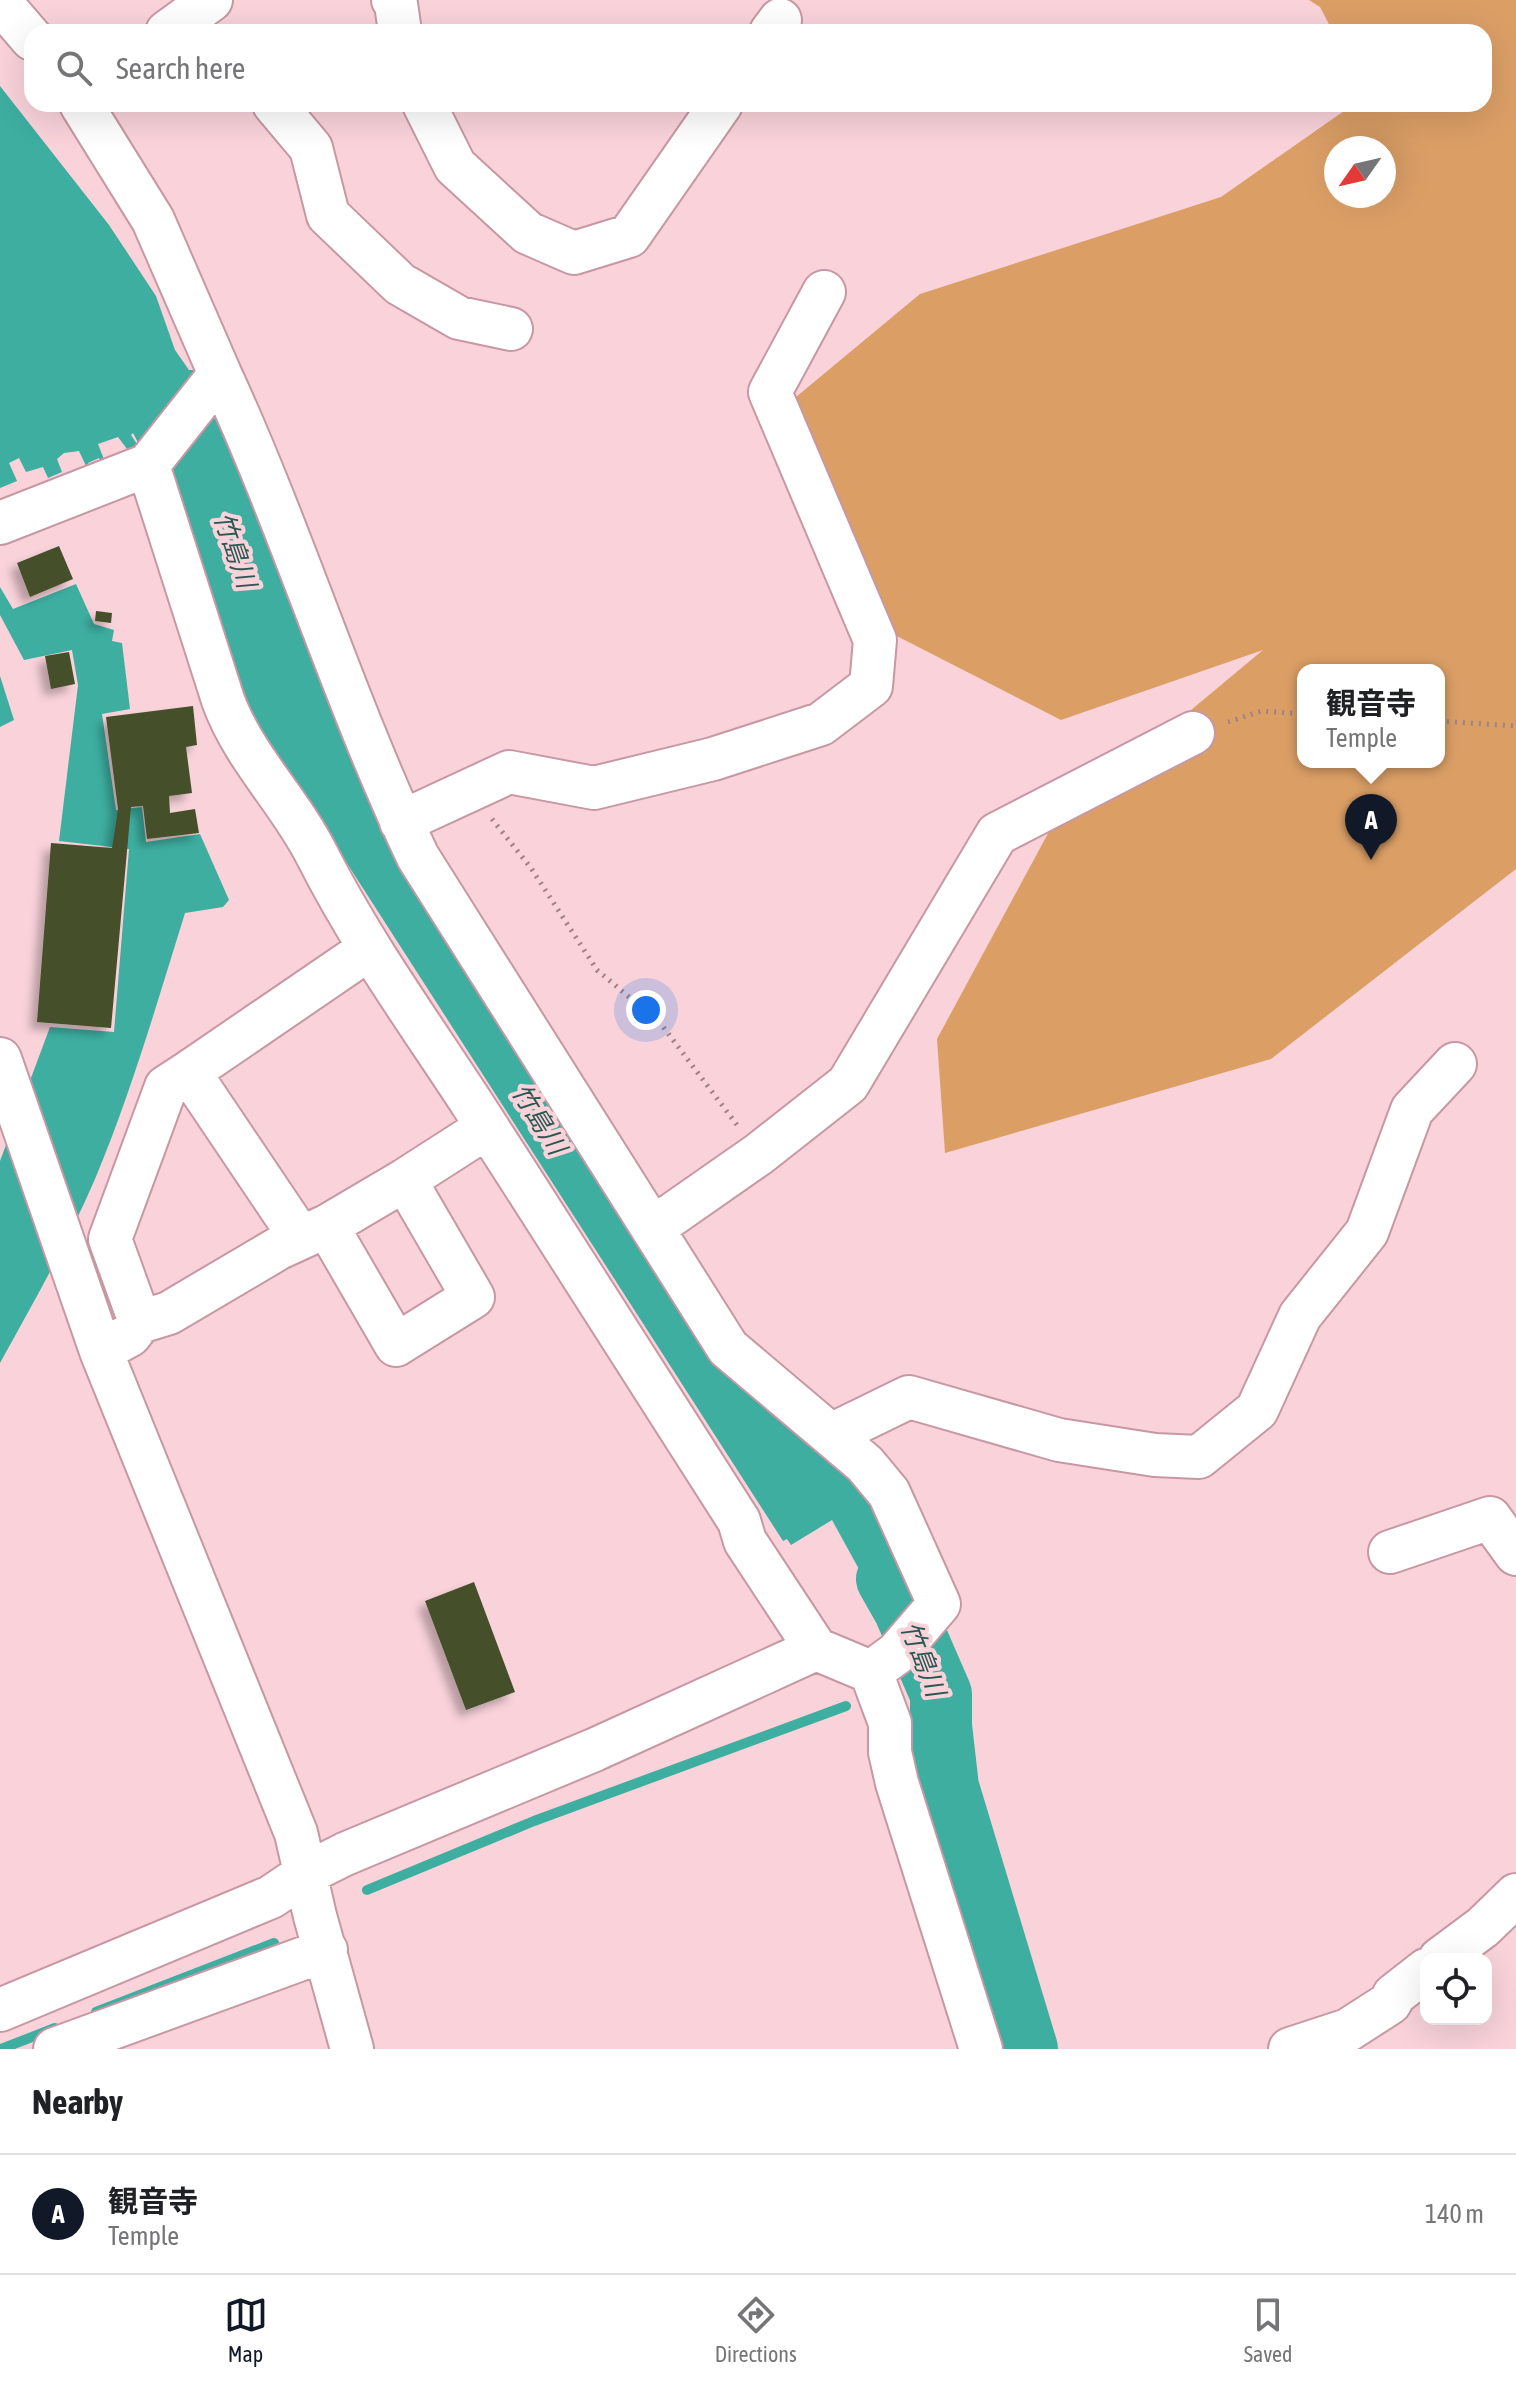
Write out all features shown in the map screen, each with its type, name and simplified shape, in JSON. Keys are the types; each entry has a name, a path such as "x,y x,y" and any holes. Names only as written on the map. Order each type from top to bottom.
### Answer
{"street":[{"path":"393,0 399,24"},
{"path":"0,2 24,30"},
{"path":"86,112 153,220 215,378 253,445 384,785 418,857 728,1348 865,1464 889,1493 939,1604 884,1663 890,1752 981,2049"},
{"path":"281,112 311,148 328,215 400,284 459,318 511,329"},
{"path":"428,112 455,166 528,233 574,253 629,236 715,112"},
{"path":"401,822 509,772 594,788 713,759 821,724 871,686 875,640 770,392 824,292"},
{"path":"0,523 152,461 215,378"},
{"path":"152,461 229,718 316,853 330,884 369,949 739,1521 745,1541 816,1649"},
{"path":"653,1228 759,1154 848,1084 997,834 1193,733"},
{"path":"140,1322 110,1239 166,1087 369,949"},
{"path":"831,1435 909,1397 1059,1440 1155,1455 1199,1457 1257,1410 1300,1316 1367,1232 1412,1110 1455,1064"},
{"path":"2,1066 101,1351 296,1833 352,2049"},
{"path":"189,1072 314,1232 396,1345 473,1297 405,1180"},
{"path":"101,1351 130,1335 140,1322 169,1313 314,1232 405,1180 486,1128"},
{"path":"1390,1552 1490,1518 1516,1554"},
{"path":"0,2010 271,1897 305,1874 345,1854 594,1750 816,1649 884,1663"},
{"path":"1448,1953 1483,1927 1516,1895"},
{"path":"55,2049 326,1950"},
{"path":"1290,2049 1348,2030 1390,2003 1394,1995 1420,1975"}],"path":[{"path":"1193,733 1261,711 1297,714"},
{"path":"1445,721 1516,726"},
{"path":"469,790 531,868 597,970 661,1024 759,1154"}],"shaded area":[{"path":"1309,0 1516,0 1516,869 1271,1059 945,1153 937,1039 1052,826 1263,650 1061,720 885,630 790,402 920,294 1221,197 1343,112 1492,112 1492,24 1329,24 1320,7"}],"water":[{"path":"0,86 109,225 156,296 175,350 189,370 193,370 215,408 382,830 556,1095 865,1490 924,1596 893,1631 832,1520 791,1545 787,1539 783,1541 256,722 242,689 201,563 133,433 131,435 139,447 130,453 118,437 98,444 105,462 102,464 99,458 88,463 88,470 79,451 64,453 57,459 62,472 48,478 43,467 26,472 19,458 9,463 17,481 0,488"},
{"path":"76,584 94,624 114,630 112,641 122,643 130,709 102,714 116,810 142,807 146,842 200,834 229,900 223,907 185,913 132,1081 95,1179 62,1249 0,1363 0,1161 50,1027 114,1032 129,849 59,841 78,685 72,650 24,660 0,615 0,587 13,609"},
{"path":"0,676 14,720 0,727"}],"building":[{"path":"59,546 73,579 30,597 17,563"},
{"path":"96,611 112,613 111,623 95,621"},
{"path":"69,652 75,684 51,689 45,656"},
{"path":"193,706 197,745 186,747 192,793 169,796 170,813 195,809 199,833 147,839 143,806 131,807 111,1028 37,1022 51,843 112,848 118,809 106,717"},
{"path":"474,1582 515,1692 466,1710 425,1601"}],"waterway":[{"name":"竹島川","path":"887,1579 904,1609 941,1694 941,1726 948,1787 1027,2049"},
{"path":"909,1679 930,1670"},
{"path":"367,1890 534,1821 846,1706"},
{"path":"96,2012 274,1943"},
{"path":"1,2049 55,2028"}],"place":[{"name":"観音寺","path":"1371,860"}]}
